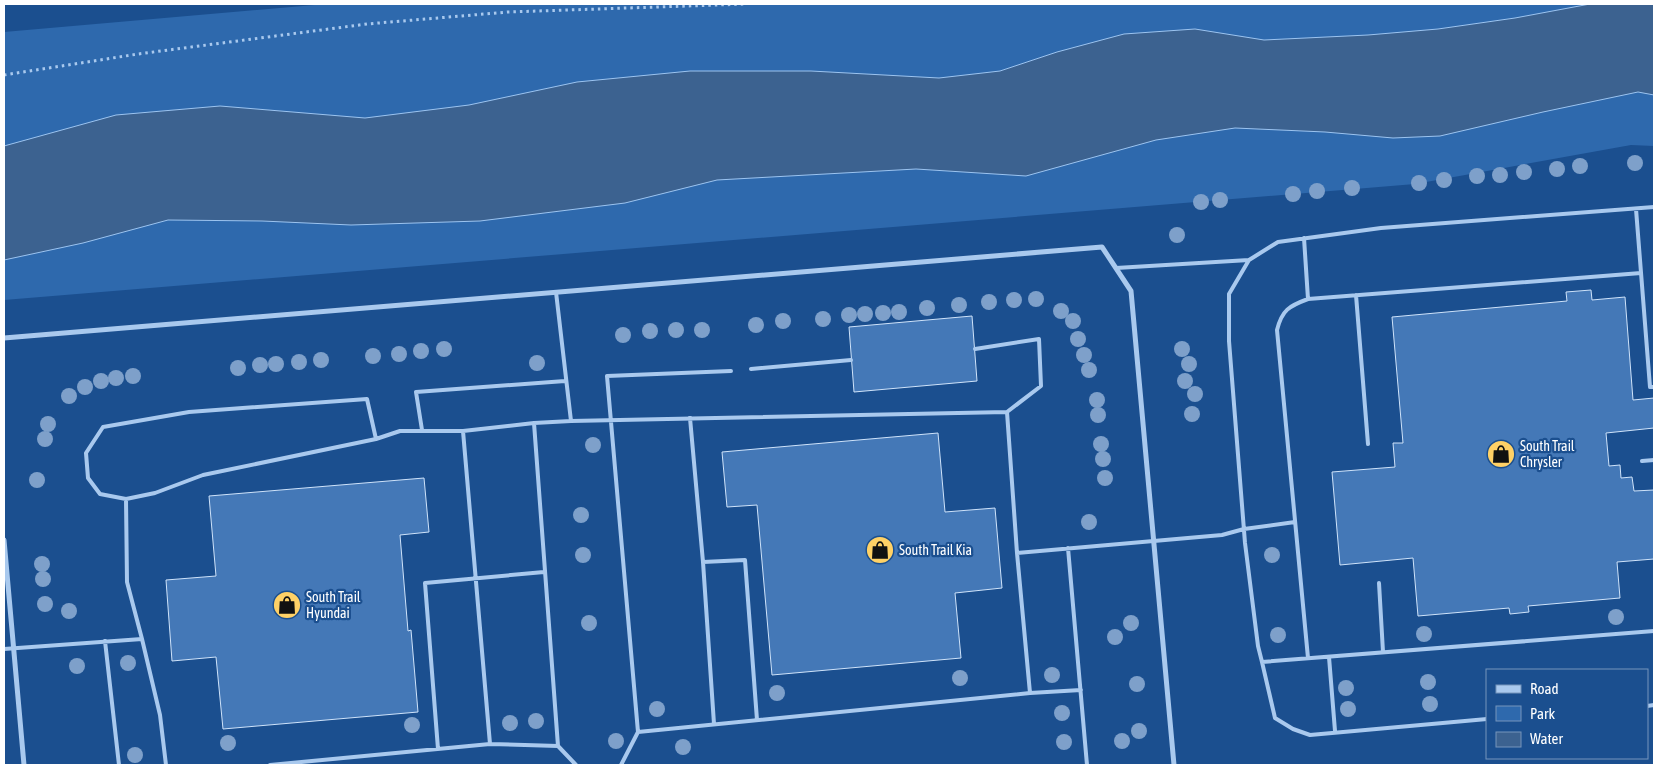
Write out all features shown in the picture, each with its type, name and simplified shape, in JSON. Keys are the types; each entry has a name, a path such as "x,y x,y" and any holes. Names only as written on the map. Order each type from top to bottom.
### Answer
{"street":[{"path":"4,338 1102,246 1131,291 1174,765"},
{"path":"4,540 24,765"}],"lane":[{"path":"1486,719 1310,734 1293,729 1275,718 1258,646 1244,529 1229,341 1229,294 1249,260 1278,242 1381,228 1654,207"},
{"path":"1636,209 1650,387 1654,386"},
{"path":"1304,238 1308,299"},
{"path":"1116,268 1249,260"},
{"path":"1308,658 1277,330 1280,318 1293,305 1308,299 1641,273"},
{"path":"556,292 570,421"},
{"path":"1356,296 1368,444"},
{"path":"376,439 367,399 189,412 103,427 86,453 88,478 100,494 126,498 155,493 203,475 376,439 400,431 463,431 570,421 1006,412 1041,386 1039,339 975,349"},
{"path":"751,369 851,360"},
{"path":"620,765 638,732 607,376 731,371"},
{"path":"422,430 416,392 565,381"},
{"path":"1006,412 1030,693"},
{"path":"690,418 703,562 714,724"},
{"path":"534,423 558,746 576,765"},
{"path":"463,431 490,744"},
{"path":"1642,461 1654,460"},
{"path":"126,498 126,582 160,715 166,765"},
{"path":"1018,553 1222,535 1244,529 1295,522"},
{"path":"1068,548 1087,765"},
{"path":"703,562 745,560 757,720"},
{"path":"438,749 425,583 544,572"},
{"path":"1379,583 1383,652"},
{"path":"1262,662 1654,631"},
{"path":"4,649 142,639"},
{"path":"104,641 120,765"},
{"path":"1329,656 1335,732"},
{"path":"638,732 1030,693 1081,690"},
{"path":"270,765 490,744 558,746"}],"path":[{"path":"4,75 138,54 377,24 508,12 746,4"}],"green space":[{"path":"326,4 1654,4 1654,146 1631,145 1415,184 4,300 4,32"}],"water":[{"path":"1590,4 1654,4 1654,95 1638,92 1440,136 1393,138 1325,132 1235,128 1156,140 1026,176 916,169 717,180 625,203 480,221 351,225 262,221 168,220 83,243 4,260 4,146 116,115 220,106 365,118 469,105 577,82 690,71 811,71 939,78 1000,71 1057,52 1124,34 1195,29 1264,40 1368,35 1438,29 1515,18"}],"building":[{"name":"South Trail Chrysler","path":"1591,290 1592,300 1625,297 1633,400 1654,398 1654,428 1606,433 1609,466 1620,465 1621,478 1632,477 1634,491 1654,490 1654,559 1617,562 1620,598 1528,606 1529,612 1510,614 1509,608 1418,616 1413,558 1340,565 1332,472 1395,467 1393,443 1403,443 1392,317 1567,301 1566,292"},
{"path":"972,316 977,381 854,392 849,327"},
{"name":"South Trail Kia","path":"938,433 945,512 995,508 1002,588 955,593 961,658 772,675 757,505 727,507 722,452"},
{"name":"South Trail Hyundai","path":"424,478 429,532 400,535 408,631 411,630 418,712 223,729 216,657 172,661 166,580 216,576 209,496"}],"place":[{"name":"South Trail Chrysler","path":"1501,454"},
{"name":"South Trail Kia","path":"880,550"},
{"name":"South Trail Hyundai","path":"287,605"}]}
